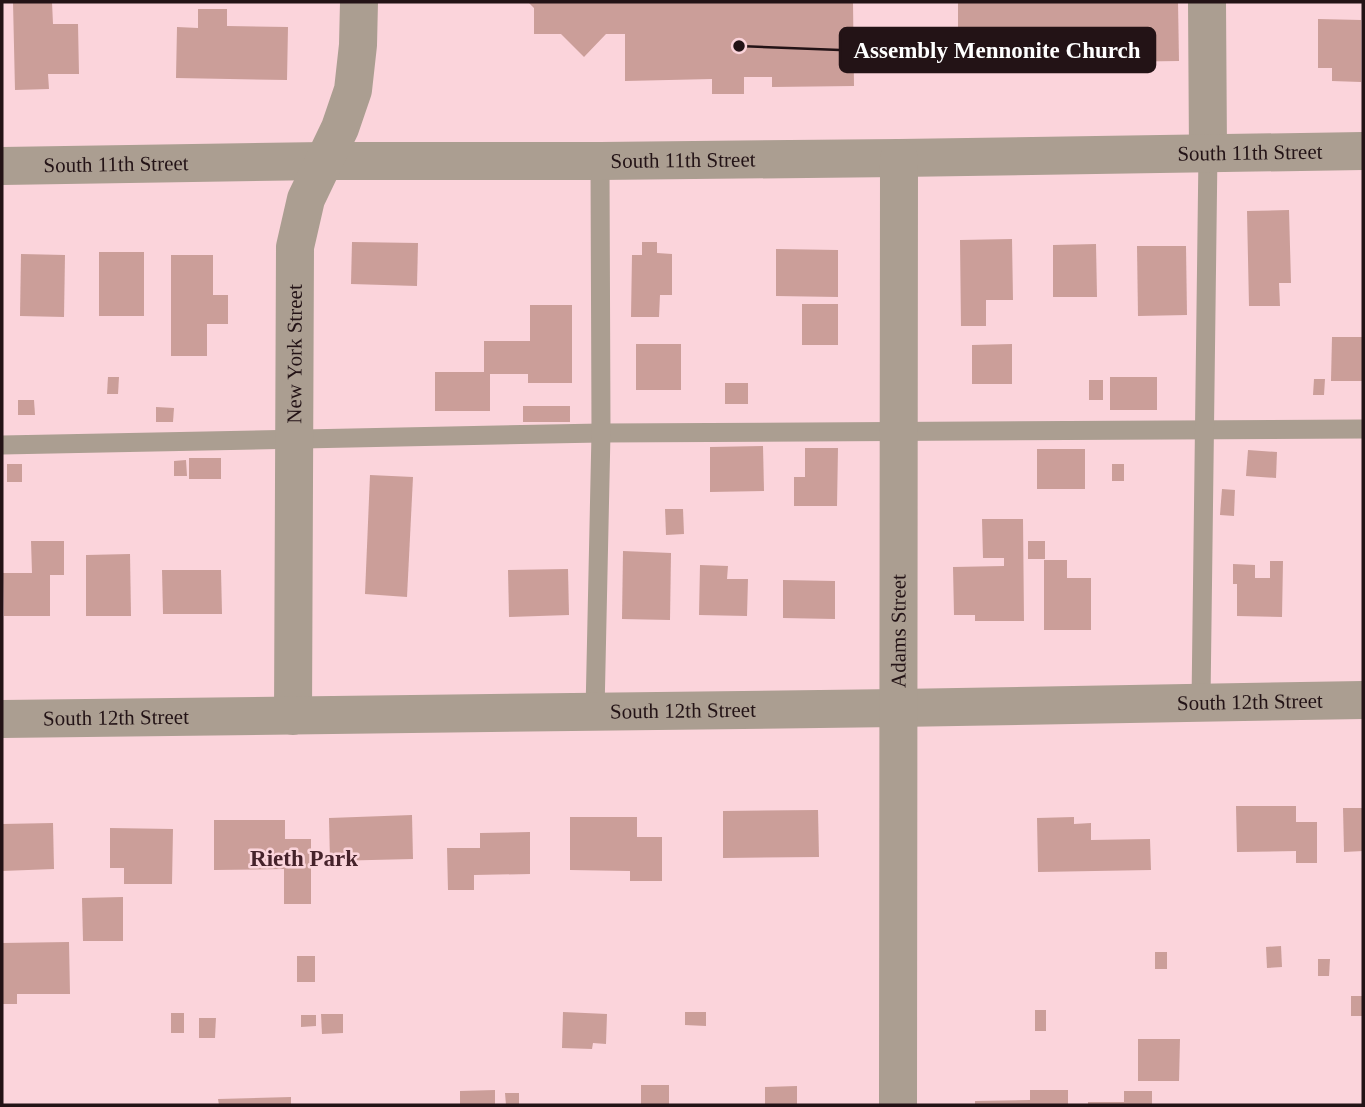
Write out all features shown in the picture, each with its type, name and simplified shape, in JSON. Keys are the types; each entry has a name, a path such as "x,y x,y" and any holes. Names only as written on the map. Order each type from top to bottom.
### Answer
{"street":[{"name":"New York Street","path":"293,716 295,247 306,200 340,128 353,90 359,2"},
{"path":"1207,2 1208,152"},
{"name":"South 11th Street","path":"2,166 1363,151"},
{"name":"Adams Street","path":"898,1105 899,158"},
{"name":"South 12th Street","path":"2,719 1363,700"}],"lane":[{"path":"1201,702 1208,152"},
{"path":"595,712 601,433 600,161"},
{"path":"2,445 601,433 1363,429"}],"building":[{"path":"13,2 52,2 53,24 78,24 79,74 48,74 49,89 15,90"},
{"path":"528,2 853,2 854,86 772,87 772,77 744,77 744,94 712,94 712,79 625,81 625,34 606,34 584,57 561,34 534,34 534,8"},
{"path":"958,2 1178,2 1179,61 958,64"},
{"path":"198,9 227,9 227,26 288,27 287,80 176,78 177,27 198,28"},
{"path":"1318,19 1361,20 1361,82 1332,81 1332,68 1318,68"},
{"path":"1289,210 1291,283 1279,283 1280,306 1249,306 1247,211"},
{"path":"1012,239 1013,300 986,300 986,326 961,326 960,240"},
{"path":"352,242 418,243 417,286 351,284"},
{"path":"642,242 657,242 657,253 672,254 672,295 660,295 659,317 631,317 632,255 642,255"},
{"path":"1096,244 1097,297 1053,297 1053,245"},
{"path":"1137,246 1186,246 1187,315 1138,316"},
{"path":"776,249 838,250 838,297 776,296"},
{"path":"99,252 144,252 144,316 99,316"},
{"path":"21,254 65,255 64,317 20,316"},
{"path":"171,255 213,255 213,295 228,295 228,324 207,324 207,356 171,356"},
{"path":"802,304 838,304 838,345 802,345"},
{"path":"530,305 572,305 572,383 528,383 528,374 490,374 490,411 435,411 435,372 484,372 484,341 530,341"},
{"path":"1332,337 1363,337 1363,381 1331,381"},
{"path":"636,344 681,344 681,390 636,390"},
{"path":"1012,344 1012,384 972,384 972,345"},
{"path":"108,377 119,377 118,394 107,394"},
{"path":"1110,377 1157,377 1157,410 1110,410"},
{"path":"1314,379 1325,379 1324,395 1313,395"},
{"path":"1089,380 1103,380 1103,400 1089,400"},
{"path":"725,383 748,383 748,404 725,404"},
{"path":"18,400 34,400 35,415 18,415"},
{"path":"523,406 570,406 570,422 523,422"},
{"path":"156,407 174,408 173,422 156,422"},
{"path":"763,446 764,491 710,492 710,447"},
{"path":"805,448 838,448 837,506 794,506 794,477 805,477"},
{"path":"1037,449 1085,449 1085,489 1037,489"},
{"path":"1248,450 1277,452 1276,478 1246,476"},
{"path":"189,458 221,458 221,479 189,479"},
{"path":"186,460 187,476 174,476 174,461"},
{"path":"7,464 22,464 22,482 7,482"},
{"path":"1112,464 1124,464 1124,481 1112,481"},
{"path":"370,475 413,477 407,597 365,594"},
{"path":"1222,489 1235,490 1234,516 1220,515"},
{"path":"665,509 683,509 684,534 666,535"},
{"path":"982,519 1023,519 1024,621 975,621 975,615 954,615 953,567 1004,566 1004,558 983,558"},
{"path":"31,541 64,541 64,575 50,575 50,616 4,616 3,573 32,573"},
{"path":"1028,541 1045,541 1045,559 1028,559"},
{"path":"623,551 671,553 670,620 622,619"},
{"path":"130,554 131,616 86,616 86,555"},
{"path":"1044,560 1067,560 1067,578 1091,578 1091,630 1044,630"},
{"path":"1270,561 1283,561 1282,617 1237,616 1237,584 1233,584 1233,564 1255,565 1255,578 1270,578"},
{"path":"700,565 728,566 727,579 748,579 747,616 699,615"},
{"path":"568,569 569,615 509,617 508,570"},
{"path":"162,570 221,570 222,614 163,614"},
{"path":"783,580 835,581 835,619 783,618"},
{"path":"1236,806 1296,806 1296,822 1317,822 1317,863 1296,863 1296,851 1237,852"},
{"path":"1343,808 1363,808 1363,851 1344,852"},
{"path":"818,810 819,857 723,858 723,811"},
{"path":"412,815 413,859 330,861 329,818"},
{"path":"570,817 637,817 637,837 662,837 662,881 630,881 630,871 570,870"},
{"path":"1074,817 1074,824 1091,823 1091,840 1150,839 1151,870 1038,872 1037,818"},
{"path":"214,820 285,820 285,839 311,839 311,904 284,904 284,869 214,870"},
{"path":"53,823 54,869 2,871 2,824"},
{"path":"110,828 173,829 172,884 124,884 124,868 110,868"},
{"path":"530,832 530,874 474,875 474,890 448,890 447,848 480,848 480,833"},
{"path":"123,897 123,941 83,941 82,898"},
{"path":"69,942 70,994 17,994 17,1004 2,1004 2,943"},
{"path":"1281,946 1282,967 1267,968 1266,947"},
{"path":"1155,952 1167,952 1167,969 1155,969"},
{"path":"297,956 315,956 315,982 297,982"},
{"path":"1318,959 1330,959 1329,976 1318,976"},
{"path":"1351,996 1363,996 1363,1016 1351,1016"},
{"path":"1035,1010 1046,1010 1046,1031 1035,1031"},
{"path":"563,1012 607,1014 606,1044 593,1043 592,1049 562,1048"},
{"path":"685,1012 706,1012 706,1026 685,1025"},
{"path":"171,1013 184,1013 184,1033 171,1033"},
{"path":"321,1014 343,1014 343,1033 322,1034"},
{"path":"301,1015 316,1015 316,1026 301,1027"},
{"path":"199,1018 216,1018 215,1038 199,1038"},
{"path":"1138,1039 1180,1039 1179,1081 1138,1081"},
{"path":"641,1085 669,1085 669,1105 641,1105"},
{"path":"797,1086 797,1105 765,1105 765,1087"},
{"path":"495,1090 495,1105 460,1105 460,1091"},
{"path":"1030,1090 1068,1090 1068,1105 975,1105 975,1101 1030,1100"},
{"path":"1124,1091 1152,1091 1152,1105 1088,1105 1088,1102 1124,1102"},
{"path":"505,1093 519,1093 519,1105 506,1105"},
{"path":"291,1097 291,1105 219,1105 218,1099"}],"place":[{"name":"Assembly Mennonite Church","path":"739,46"}],"district":[{"name":"Rieth Park","path":"304,858"}]}
